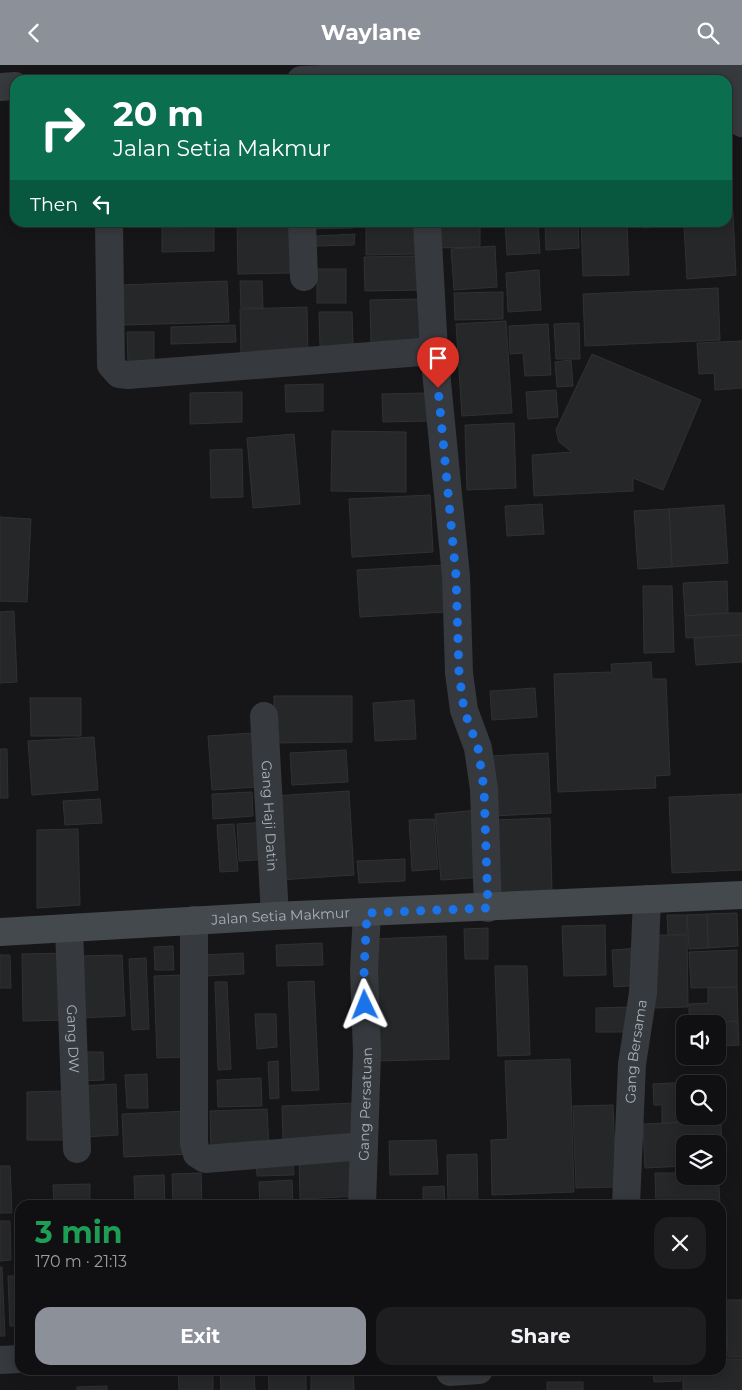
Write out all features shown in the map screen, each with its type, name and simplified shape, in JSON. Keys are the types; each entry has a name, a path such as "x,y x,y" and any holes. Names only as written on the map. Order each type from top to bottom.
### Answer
{"main road":[{"name":"Jalan Setia Makmur","path":"0,932 275,915 488,908 742,895"}],"street":[{"path":"443,75 523,68 740,67 742,123"},
{"path":"109,227 111,365 119,374 128,375 434,351"},
{"path":"302,227 304,277"},
{"path":"427,227 434,351 456,576 459,673 464,710 478,748 484,789 488,908"},
{"name":"Gang Haji Datin","path":"264,716 275,915"},
{"name":"Gang Bersama","path":"626,1200 632,1064 643,993 647,899"},
{"name":"Gang Persatuan","path":"362,1200 367,1053 364,970 367,913"},
{"path":"194,920 194,1144 197,1154 205,1159 364,1146"},
{"name":"Gang DW","path":"69,928 77,1149"},
{"path":"0,1360 15,1359"}],"building":[{"path":"732,193 736,275 687,279 684,227 732,227"},
{"path":"214,227 214,251 162,252 162,228"},
{"path":"237,227 289,227 290,273 238,274"},
{"path":"313,227 353,227 353,228 313,229"},
{"path":"366,227 418,227 418,254 366,255"},
{"path":"435,227 480,227 480,247 435,248"},
{"path":"505,227 538,227 540,253 507,255"},
{"path":"545,227 578,227 579,248 546,250"},
{"path":"581,227 627,227 629,275 583,276"},
{"path":"355,234 354,245 317,246 316,236"},
{"path":"495,246 497,287 454,290 451,249"},
{"path":"420,256 421,290 365,291 364,257"},
{"path":"317,269 346,269 346,303 317,303"},
{"path":"539,270 541,310 508,312 506,273"},
{"path":"227,281 229,322 124,325 122,285"},
{"path":"240,281 262,281 263,308 241,308"},
{"path":"718,288 720,340 585,346 583,294"},
{"path":"503,292 503,319 455,320 454,293"},
{"path":"421,299 422,344 371,345 370,300"},
{"path":"307,307 308,353 241,355 240,309"},
{"path":"319,312 352,312 353,346 320,347"},
{"path":"506,321 512,413 462,416 456,324"},
{"path":"579,323 580,359 556,359 554,324"},
{"path":"548,324 551,375 525,376 523,353 510,354 509,326"},
{"path":"235,325 236,342 171,344 171,327"},
{"path":"127,332 154,332 154,362 128,363"},
{"path":"742,341 742,388 715,390 714,373 699,374 697,343"},
{"path":"592,354 701,400 663,490 633,478 633,491 534,496 532,455 572,452 559,442 556,430"},
{"path":"571,360 573,386 557,387 555,362"},
{"path":"323,384 323,411 286,412 285,385"},
{"path":"556,390 558,417 528,419 526,392"},
{"path":"242,392 242,422 190,424 190,393"},
{"path":"426,393 427,421 383,422 382,394"},
{"path":"514,423 516,488 467,490 465,425"},
{"path":"332,431 406,432 406,492 331,491"},
{"path":"294,434 300,504 253,508 247,438"},
{"path":"242,449 243,497 211,498 210,450"},
{"path":"430,495 433,552 352,557 349,499"},
{"path":"542,504 544,534 507,536 505,506"},
{"path":"724,505 728,563 672,567 669,509"},
{"path":"669,509 672,567 638,569 634,511"},
{"path":"0,517 31,519 27,602 0,601"},
{"path":"445,565 447,612 360,617 357,570"},
{"path":"727,581 728,613 685,616 683,583"},
{"path":"643,586 672,586 674,652 644,653"},
{"path":"14,611 17,682 0,683 0,612"},
{"path":"742,613 742,635 686,638 685,616"},
{"path":"742,635 742,662 696,665 694,638"},
{"path":"651,662 652,679 666,679 670,775 655,776 656,788 558,792 554,674 612,672 611,664"},
{"path":"535,688 537,717 492,720 490,691"},
{"path":"274,696 352,696 352,742 274,743"},
{"path":"30,698 81,698 81,736 31,736"},
{"path":"414,700 416,739 375,741 373,703"},
{"path":"252,733 256,787 212,790 208,736"},
{"path":"94,737 98,790 32,795 28,741"},
{"path":"0,749 7,749 8,798 0,798"},
{"path":"346,750 348,782 292,785 290,753"},
{"path":"548,753 551,813 494,816 490,756"},
{"path":"349,791 354,875 280,880 274,796"},
{"path":"252,792 253,816 213,819 212,794"},
{"path":"742,794 742,870 672,873 669,797"},
{"path":"100,799 102,823 65,825 63,801"},
{"path":"479,810 485,877 441,880 435,814"},
{"path":"550,818 552,891 496,893 493,820"},
{"path":"434,819 438,869 412,871 409,820"},
{"path":"268,822 271,859 239,861 237,824"},
{"path":"234,824 238,871 220,872 217,825"},
{"path":"78,829 80,905 37,908 37,830"},
{"path":"405,859 405,881 359,883 357,861"},
{"path":"737,913 738,946 708,948 707,914"},
{"path":"707,914 708,948 689,949 687,915"},
{"path":"667,915 687,915 687,935 668,935"},
{"path":"605,925 606,975 564,976 562,926"},
{"path":"488,928 488,959 465,959 464,929"},
{"path":"651,935 687,935 688,1007 652,1008"},
{"path":"446,936 449,1059 376,1061 372,939"},
{"path":"322,943 323,965 277,966 276,945"},
{"path":"173,946 174,970 155,970 154,947"},
{"path":"640,948 642,985 614,987 612,950"},
{"path":"737,950 737,987 691,988 689,952"},
{"path":"69,953 69,1020 23,1021 22,954"},
{"path":"243,953 244,974 205,976 204,955"},
{"path":"0,955 10,955 11,988 0,988"},
{"path":"122,955 125,1016 79,1018 77,956"},
{"path":"146,958 149,1029 132,1030 129,959"},
{"path":"495,966 527,966 530,1055 498,1056"},
{"path":"184,975 188,1057 157,1058 154,976"},
{"path":"314,981 319,1090 292,1091 288,982"},
{"path":"215,982 227,982 231,1069 218,1070"},
{"path":"737,987 738,1021 726,1021 726,1015 689,1015 689,1004 708,1003 708,988"},
{"path":"632,1007 632,1032 596,1032 596,1008"},
{"path":"255,1014 276,1014 277,1047 257,1049"},
{"path":"738,1021 739,1045 726,1046 726,1022"},
{"path":"79,1052 103,1052 104,1080 80,1081"},
{"path":"570,1059 574,1192 492,1195 491,1140 508,1139 505,1061"},
{"path":"278,1061 279,1098 270,1099 268,1062"},
{"path":"147,1074 148,1108 127,1108 125,1075"},
{"path":"261,1078 262,1106 218,1107 217,1080"},
{"path":"676,1083 676,1123 662,1123 662,1105 654,1105 653,1084"},
{"path":"116,1084 118,1135 84,1137 81,1086"},
{"path":"64,1091 65,1140 27,1140 27,1092"},
{"path":"357,1103 358,1139 283,1142 282,1106"},
{"path":"613,1105 616,1187 576,1188 573,1106"},
{"path":"267,1109 269,1147 211,1149 210,1111"},
{"path":"189,1111 191,1154 124,1157 122,1114"},
{"path":"676,1123 676,1125 721,1125 721,1135 676,1135 676,1166 645,1168 643,1124"},
{"path":"436,1140 438,1174 390,1175 389,1141"},
{"path":"477,1154 478,1200 448,1200 447,1155"},
{"path":"293,1155 294,1175 257,1176 256,1156"},
{"path":"359,1155 361,1196 300,1199 299,1157"},
{"path":"0,1166 10,1166 12,1213 0,1213"},
{"path":"201,1173 202,1200 173,1200 172,1174"},
{"path":"655,1173 676,1173 676,1185 719,1185 720,1200 656,1200"},
{"path":"164,1175 165,1200 135,1200 134,1176"},
{"path":"292,1180 293,1200 260,1200 259,1182"},
{"path":"90,1184 90,1200 54,1200 53,1185"},
{"path":"444,1186 445,1200 423,1200 423,1187"},
{"path":"0,1221 10,1221 11,1260 0,1261"},
{"path":"0,1267 2,1267 5,1336 0,1336"},
{"path":"8,1276 15,1276 15,1326 10,1326"},
{"path":"726,1300 742,1300 742,1357 728,1357"},
{"path":"726,1359 742,1359 742,1390 683,1390 683,1375 726,1375"},
{"path":"178,1375 213,1375 213,1390 179,1390"},
{"path":"220,1375 254,1375 255,1390 221,1390"},
{"path":"268,1375 306,1375 306,1390 269,1390"},
{"path":"311,1375 353,1375 354,1390 311,1390"},
{"path":"653,1375 681,1375 681,1381 654,1382"},
{"path":"547,1382 583,1382 583,1390 547,1390"},
{"path":"107,1386 107,1390 77,1390 77,1387"}],"route":[{"path":"365,1005 364,970 367,913 488,908 484,789 478,748 464,710 459,673 456,576 438,388"}]}
